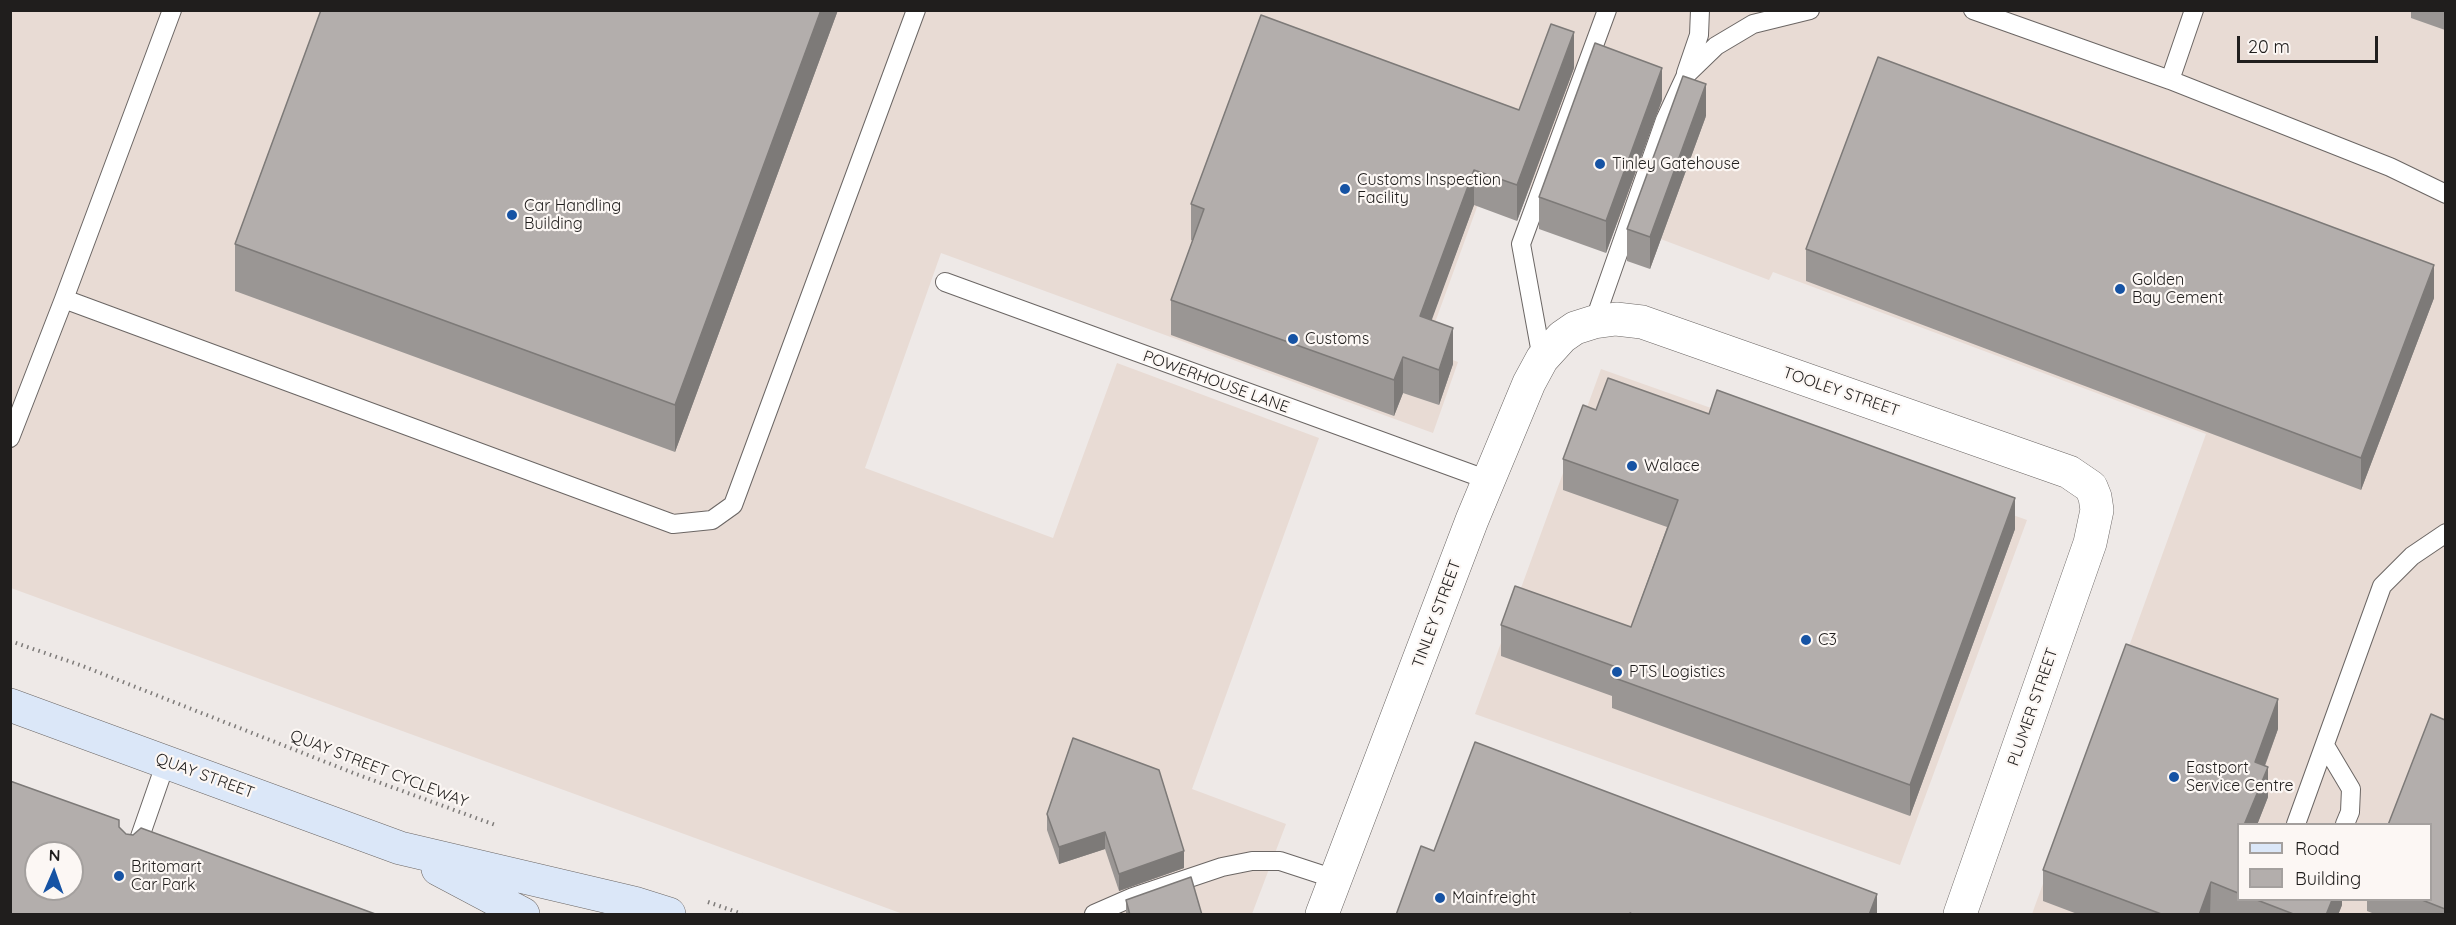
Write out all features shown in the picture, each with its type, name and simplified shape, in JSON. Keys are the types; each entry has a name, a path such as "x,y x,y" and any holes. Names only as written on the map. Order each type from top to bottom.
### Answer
{"main road":[{"name":"QUAY STREET","path":"10,705 400,848 634,903 669,915"},
{"name":"QUAY STREET","path":"400,848 523,915"}],"street":[{"name":"TOOLEY STREET","path":"1585,325 1616,319 1642,322 2069,472 2091,488 2096,497"},
{"name":"TINLEY STREET","path":"1322,915 1488,480 1529,383 1542,359 1562,337 1585,325"},
{"name":"PLUMER STREET","path":"1960,915 2090,543 2097,510 2096,497"}],"lane":[{"path":"10,438 172,10"},
{"path":"64,299 673,524 712,520 733,505 916,10"},
{"path":"1542,359 1521,244 1607,10"},
{"path":"1585,325 1665,120 1686,75 1699,35 1700,10"},
{"path":"1686,75 1716,46 1753,24 1810,10"},
{"path":"1973,10 2170,80 2390,167 2445,194"},
{"path":"2170,80 2194,10"},
{"name":"POWERHOUSE LANE","path":"945,282 1488,480"},
{"path":"2297,823 2382,586 2412,555 2445,533"},
{"path":"2326,747 2351,789 2350,812 2346,823"},
{"path":"130,863 166,762"},
{"path":"1094,915 1133,897 1222,867 1252,861 1280,861 1335,879"}],"path":[{"name":"QUAY STREET CYCLEWAY","path":"10,641 80,665 356,774 499,826"},
{"path":"698,898 742,915"}],"shaded area":[{"path":"10,11 2445,11 2445,914 2032,914 2206,434 1773,272 1769,280 1489,174 1433,328 1434,353 1458,362 1433,433 941,253 865,468 1053,538 1117,363 1319,438 1192,789 1286,824 1252,914 903,914 11,588"},
{"path":"1601,369 2027,520 1900,865 1475,714"}],"building":[{"name":"Car Handling Building","path":"321,10 821,10 675,405 235,244"},
{"name":"Customs Inspection Facility","path":"1261,15 1519,110 1551,24 1574,32 1517,185 1474,170 1420,316 1453,328 1439,370 1403,357 1394,380 1171,300 1204,209 1191,204"},
{"path":"1595,43 1662,68 1606,221 1539,197"},
{"name":"Golden Bay Cement","path":"1878,57 2434,265 2361,458 1806,249"},
{"path":"1683,76 1706,84 1650,237 1627,229"},
{"name":"C3","path":"1608,378 1709,414 1717,390 2015,498 1910,785 1612,677 1616,667 1501,625 1515,586 1631,627 1678,500 1563,459 1583,405 1596,410"},
{"name":"Eastport Service Centre","path":"2126,644 2278,699 2255,762 2268,767 2245,823 2237,823 2237,893 2211,882 2199,915 2164,915 2043,870"},
{"path":"2431,714 2445,720 2445,909 2425,901 2432,901 2432,823 2389,823"},
{"path":"1073,738 1159,770 1184,851 1119,874 1105,832 1059,847 1047,814"},
{"path":"1475,742 1877,894 1869,915 1634,915 1630,913 1630,915 1396,915 1421,846 1434,851"},
{"path":"10,781 119,820 119,827 126,834 133,835 141,828 378,915 10,915"},
{"path":"1191,877 1202,915 1130,915 1126,900"},
{"path":"2260,901 2332,901 2326,915 2296,915"}],"place":[{"name":"Tinley Gatehouse","path":"1600,164"},
{"name":"Customs Inspection Facility","path":"1345,189"},
{"name":"Car Handling Building","path":"512,215"},
{"name":"Golden Bay Cement","path":"2120,289"},
{"name":"Customs","path":"1293,339"},
{"name":"Walace","path":"1632,466"},
{"name":"C3","path":"1806,640"},
{"name":"PTS Logistics","path":"1617,672"},
{"name":"Eastport Service Centre","path":"2174,777"},
{"name":"Britomart Car Park","path":"119,876"},
{"name":"Mainfreight","path":"1440,898"}]}
